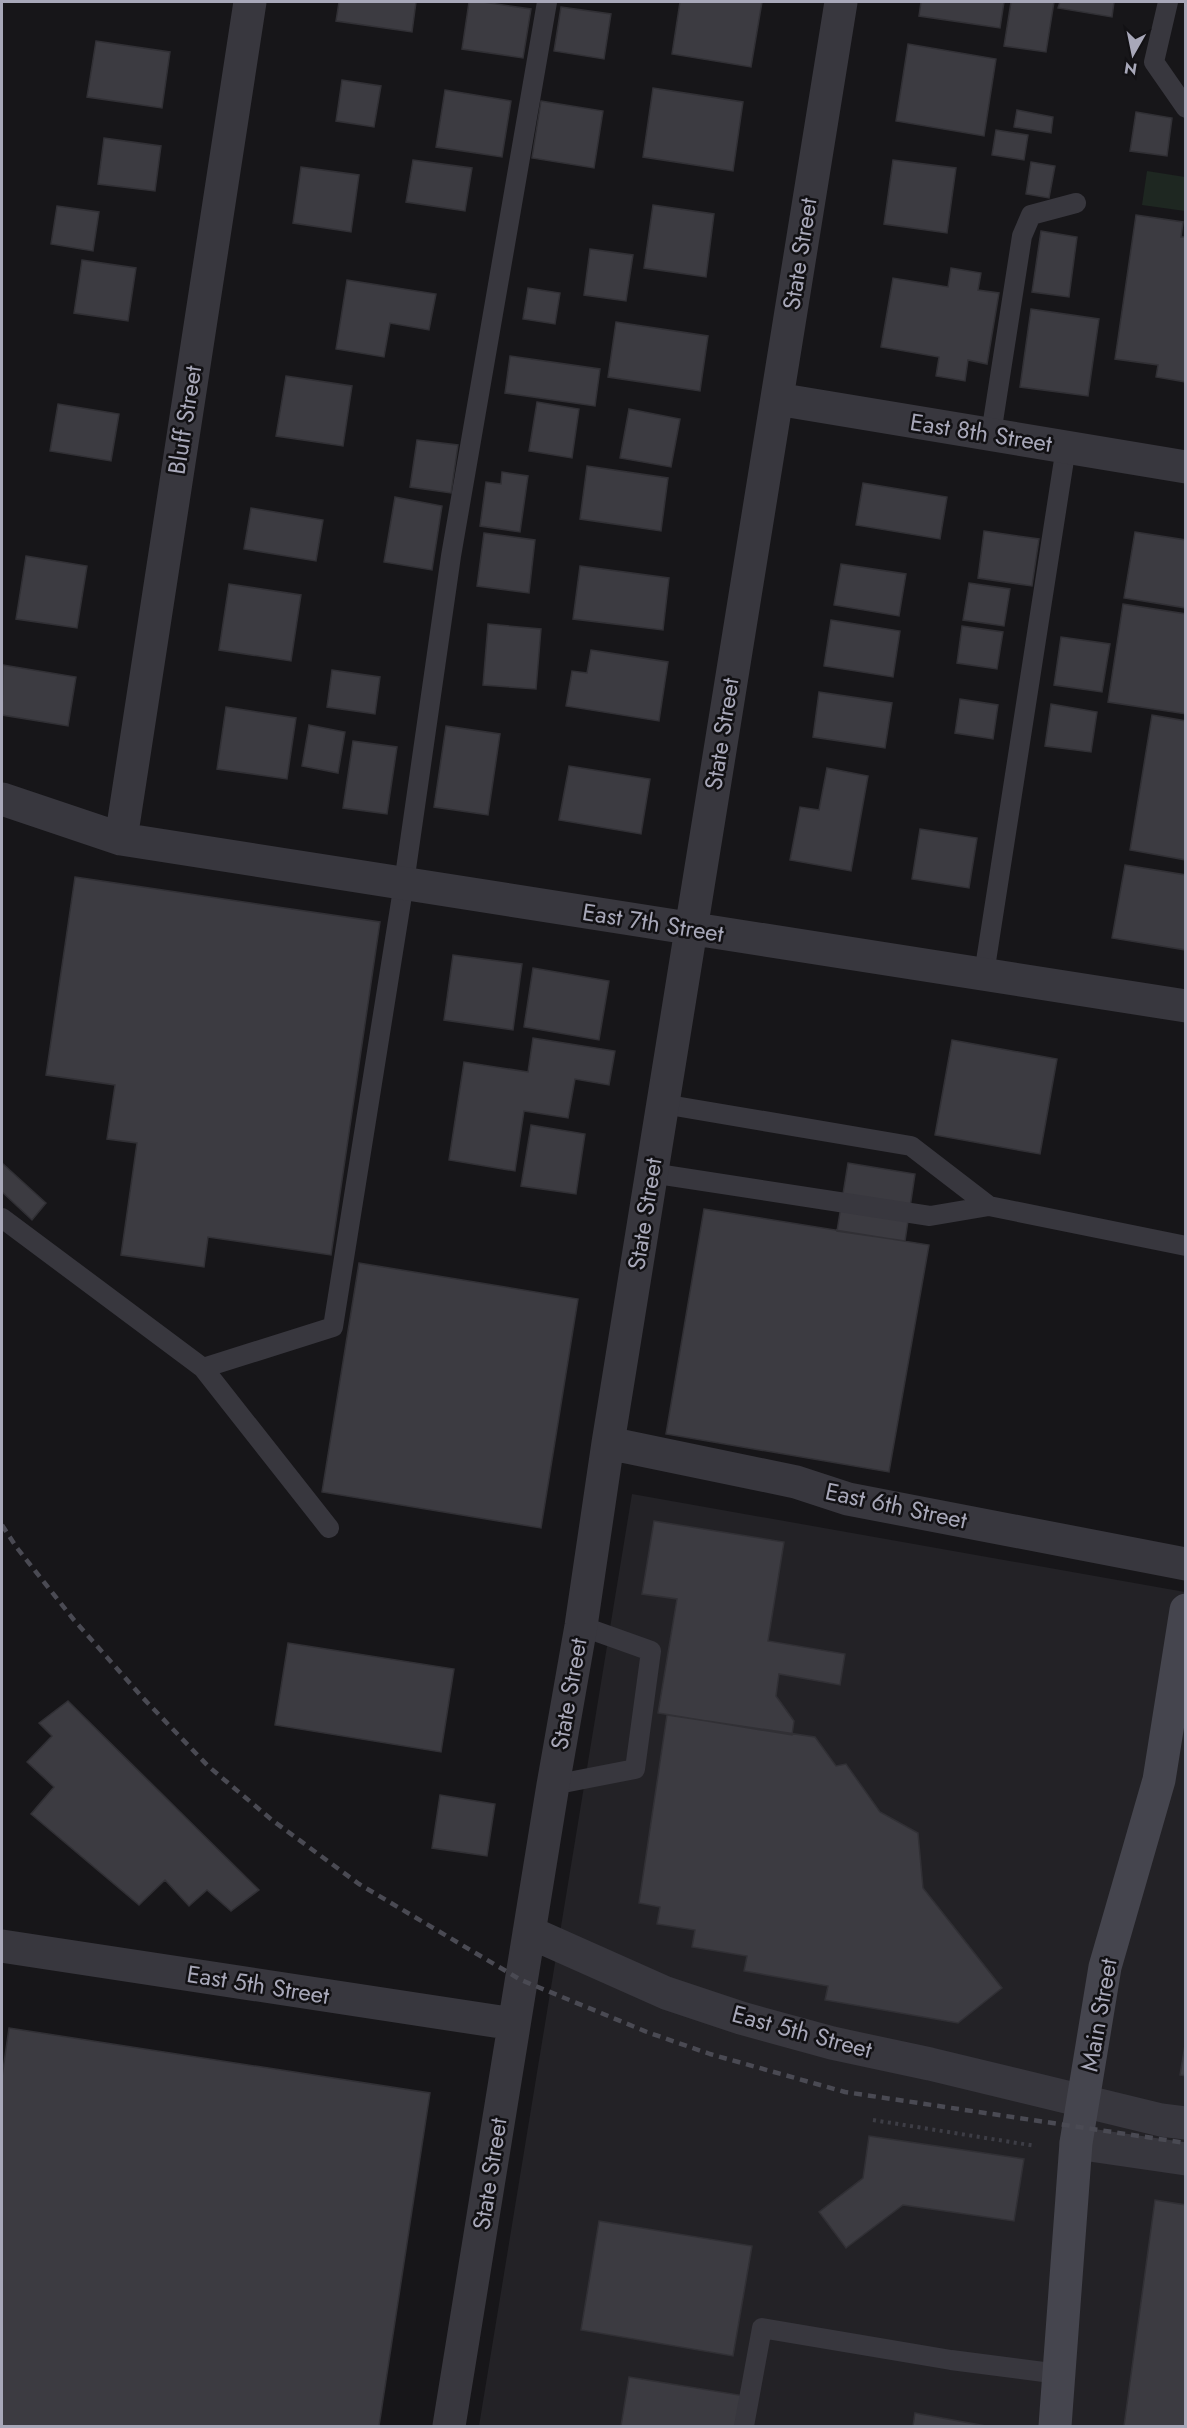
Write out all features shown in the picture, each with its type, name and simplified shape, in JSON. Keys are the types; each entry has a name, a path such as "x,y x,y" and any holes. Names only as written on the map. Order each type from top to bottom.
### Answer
{"main road":[{"name":"Main Street","path":"1055,2427 1076,2142 1105,1967 1159,1780 1185,1610"}],"street":[{"name":"Bluff Street","path":"121,839 250,2"},
{"name":"State Street","path":"449,2427 581,1626 651,1173 841,2"},
{"name":"East 8th Street","path":"777,399 1185,467"},
{"name":"East 7th Street","path":"2,799 121,839 1185,1006"},
{"name":"East 6th Street","path":"608,1443 796,1482 848,1499 1185,1564"},
{"name":"East 5th Street","path":"529,1932 666,1993 741,2018 832,2043 930,2064 1084,2102 1185,2123"},
{"name":"East 5th Street","path":"2,1946 514,2024"},
{"path":"1076,2142 1185,2159"}],"lane":[{"path":"203,1368 333,1327 404,884 451,556 547,2"},
{"path":"1168,2 1154,62 1185,108"},
{"path":"990,434 1022,236 1031,215 1076,203"},
{"path":"984,974 1066,447"},
{"path":"663,1104 911,1146 989,1206"},
{"path":"651,1173 930,1216 989,1206 1185,1246"},
{"path":"2,1218 203,1368 329,1528"},
{"path":"553,1785 635,1769 651,1651 581,1626"},
{"path":"744,2427 762,2328 951,2360 1059,2374"}],"path":[{"path":"873,2120 1036,2146"}],"shaded area":[{"path":"1147,171 1185,177 1185,211 1142,205"},
{"path":"632,1494 1185,1592 1185,2426 479,2426"}],"building":[{"path":"339,2 416,2 412,32 336,21"},
{"path":"469,2 531,9 523,58 462,49"},
{"path":"680,2 762,2 751,67 672,54"},
{"path":"921,2 1004,2 1000,28 919,16"},
{"path":"1011,2 1054,2 1046,52 1004,46"},
{"path":"1060,2 1114,2 1112,17 1058,8"},
{"path":"561,7 611,14 604,59 554,51"},
{"path":"96,41 170,52 162,108 87,97"},
{"path":"908,44 996,59 984,136 896,121"},
{"path":"342,80 381,86 374,127 336,121"},
{"path":"653,88 743,102 733,171 643,157"},
{"path":"445,90 511,101 502,157 436,147"},
{"path":"541,101 603,111 594,168 532,158"},
{"path":"1017,110 1053,117 1051,133 1014,127"},
{"path":"1136,112 1172,118 1167,156 1130,151"},
{"path":"996,130 1028,135 1024,160 992,155"},
{"path":"104,138 161,146 155,191 98,184"},
{"path":"413,160 472,168 465,211 406,202"},
{"path":"893,160 956,168 947,233 884,224"},
{"path":"1031,162 1055,166 1049,198 1026,194"},
{"path":"301,167 359,175 351,232 293,223"},
{"path":"653,205 714,214 706,277 644,268"},
{"path":"57,206 99,212 93,251 51,244"},
{"path":"1136,215 1183,222 1181,237 1186,237 1186,382 1156,377 1158,365 1115,359"},
{"path":"1041,231 1077,237 1069,297 1032,292"},
{"path":"590,249 633,255 626,301 584,295"},
{"path":"82,260 136,268 128,321 74,313"},
{"path":"951,268 981,273 978,290 999,293 987,364 968,360 965,381 936,376 939,357 881,347 893,278 948,287"},
{"path":"347,280 436,294 429,330 390,323 384,357 336,349"},
{"path":"528,288 560,293 555,324 523,319"},
{"path":"1031,309 1099,319 1088,396 1020,387"},
{"path":"616,322 708,336 700,391 608,377"},
{"path":"510,356 600,369 595,406 505,393"},
{"path":"286,376 352,386 343,446 276,436"},
{"path":"537,402 579,409 572,458 529,451"},
{"path":"58,404 119,414 111,461 50,451"},
{"path":"629,409 680,419 671,467 620,458"},
{"path":"417,440 458,445 451,493 410,487"},
{"path":"587,466 668,478 661,531 580,519"},
{"path":"502,472 528,476 520,532 480,526 486,482 501,484"},
{"path":"863,483 947,497 940,539 856,525"},
{"path":"395,497 442,506 432,570 384,562"},
{"path":"251,508 323,520 316,561 244,549"},
{"path":"984,531 1039,539 1032,586 978,578"},
{"path":"1135,532 1186,540 1186,608 1124,598"},
{"path":"484,533 535,540 529,593 477,586"},
{"path":"26,556 87,566 77,628 16,619"},
{"path":"841,564 906,574 899,616 834,605"},
{"path":"580,566 669,578 663,630 573,619"},
{"path":"969,583 1010,589 1004,626 963,620"},
{"path":"229,584 301,595 291,661 219,650"},
{"path":"1123,604 1186,614 1186,714 1108,702"},
{"path":"831,620 900,631 893,677 824,666"},
{"path":"488,624 541,629 536,689 483,685"},
{"path":"962,626 1003,632 997,669 957,663"},
{"path":"1061,637 1110,644 1102,692 1054,685"},
{"path":"591,650 668,662 659,721 566,706 572,671 587,673"},
{"path":"3,665 76,677 68,726 2,715"},
{"path":"332,670 380,677 375,714 327,707"},
{"path":"819,692 892,703 885,748 813,737"},
{"path":"960,699 998,705 993,739 955,733"},
{"path":"1051,704 1097,712 1091,752 1045,746"},
{"path":"226,707 296,718 287,779 217,769"},
{"path":"1152,715 1186,721 1186,860 1130,850"},
{"path":"309,725 345,732 338,773 302,766"},
{"path":"446,726 500,734 488,815 434,807"},
{"path":"353,741 397,747 387,814 343,808"},
{"path":"569,766 650,779 641,834 559,820"},
{"path":"827,768 868,776 851,871 790,860 800,807 819,810"},
{"path":"920,829 977,838 969,888 912,879"},
{"path":"1125,865 1186,875 1186,950 1112,938"},
{"path":"75,877 380,922 331,1255 208,1237 204,1267 121,1255 137,1143 107,1139 115,1085 46,1075"},
{"path":"453,955 522,964 513,1030 444,1020"},
{"path":"533,968 609,981 599,1040 524,1027"},
{"path":"533,1038 615,1051 609,1085 575,1079 568,1118 524,1111 515,1171 449,1160 464,1062 528,1072"},
{"path":"952,1040 1057,1059 1040,1154 935,1135"},
{"path":"531,1125 585,1134 576,1194 521,1186"},
{"path":"2,1163 46,1203 32,1220 2,1192"},
{"path":"848,1163 915,1174 905,1241 837,1231"},
{"path":"704,1209 929,1245 889,1472 666,1434"},
{"path":"359,1263 578,1299 541,1528 322,1492"},
{"path":"654,1521 784,1542 768,1641 845,1654 840,1685 779,1674 776,1696 794,1721 792,1735 658,1713 677,1599 642,1594"},
{"path":"288,1643 454,1669 441,1752 275,1725"},
{"path":"68,1701 259,1890 231,1911 207,1890 189,1906 165,1880 139,1905 31,1814 54,1787 27,1762 52,1736 39,1723"},
{"path":"667,1715 815,1737 836,1766 846,1764 880,1812 918,1833 923,1888 1002,1988 958,2023 825,2000 828,1986 744,1971 747,1956 692,1947 695,1930 657,1924 660,1907 639,1903"},
{"path":"440,1795 495,1804 487,1856 432,1848"},
{"path":"9,2028 430,2093 379,2426 2,2426 2,2077"},
{"path":"1186,2039 1186,2076 1180,2075"},
{"path":"869,2136 1024,2159 1014,2221 903,2205 846,2248 819,2212 863,2178"},
{"path":"1155,2200 1186,2205 1186,2426 1124,2426"},
{"path":"599,2221 752,2246 733,2356 581,2330"},
{"path":"629,2377 745,2396 740,2426 621,2426"},
{"path":"915,2413 986,2426 913,2426"}],"railway":[{"path":"2,1525 17,1548 74,1620 143,1698 208,1766 272,1820 359,1884 521,1980 647,2032 710,2054 845,2092 1186,2143"}]}
